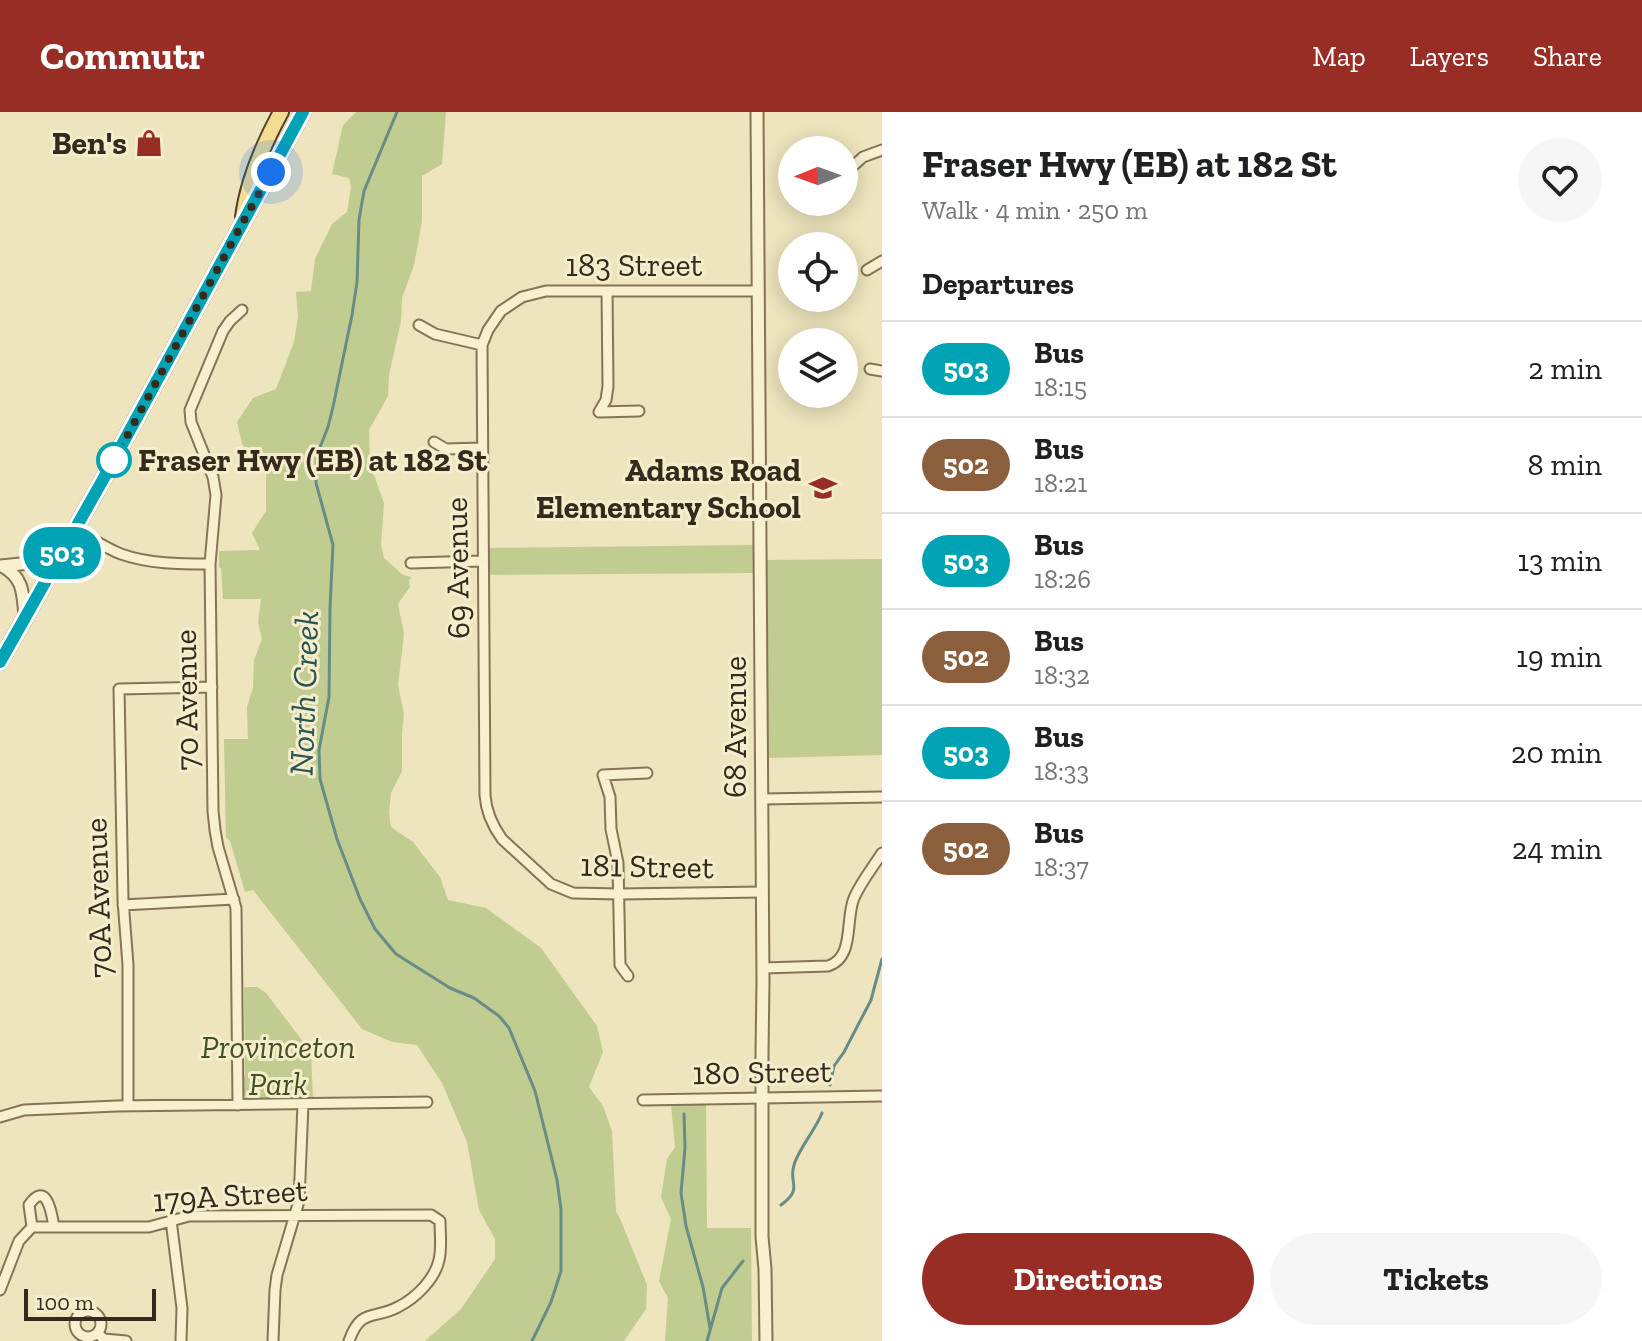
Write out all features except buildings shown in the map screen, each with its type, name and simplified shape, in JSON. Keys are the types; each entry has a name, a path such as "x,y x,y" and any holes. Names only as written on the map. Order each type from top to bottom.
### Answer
{"main road":[{"path":"243,222 252,175 281,112"},
{"path":"0,661 303,112"}],"street":[{"name":"68 Avenue","path":"757,112 763,892 762,1237 766,1341"},
{"path":"858,162 882,150"},
{"path":"867,270 882,261"},
{"path":"607,291 608,386 606,400 599,412 639,411"},
{"name":"183 Street","path":"482,345 494,319 511,303 534,293 759,291"},
{"name":"70 Avenue","path":"238,1105 236,908 215,830 210,564 216,495 213,477 191,422 190,410 223,331 242,310"},
{"path":"419,325 435,334 482,345"},
{"name":"69 Avenue","path":"482,345 485,795 488,816 502,839"},
{"path":"870,369 882,371"},
{"path":"434,442 446,449 481,448"},
{"path":"75,529 119,553 141,560 210,564"},
{"path":"411,563 482,561"},
{"path":"1,566 40,562"},
{"path":"1,566 17,577 23,592 25,617"},
{"name":"70A Avenue","path":"128,1106 128,965 123,905 119,689 212,687"},
{"path":"628,976 620,965 618,863 611,829 610,797 603,775 647,773"},
{"path":"761,799 882,797"},
{"name":"181 Street","path":"502,839 551,884 582,894 763,892"},
{"path":"763,968 837,963 843,955 854,899 882,853"},
{"path":"123,905 234,899"},
{"name":"180 Street","path":"643,1100 882,1096"},
{"path":"0,1117 41,1109 427,1102"},
{"path":"273,1341 277,1275 299,1201 303,1104"},
{"path":"0,1290 19,1241 32,1227 29,1205 33,1199 40,1197 49,1201 54,1227"},
{"name":"179A Street","path":"32,1227 149,1227 189,1216 431,1215 440,1221 439,1261 431,1278 399,1307 365,1317 356,1325 349,1341"},
{"path":"171,1220 182,1308 181,1341"},
{"path":"98,1334 104,1339 126,1341"}],"green space":[{"path":"356,112 446,112 442,164 422,176 422,221 414,265 402,298 388,396 369,430 370,464 384,503 381,545 384,558 403,575 411,577 410,587 398,604 404,634 398,685 404,714 402,771 391,793 391,827 413,842 440,877 448,900 486,908 541,948 597,1026 603,1052 589,1087 603,1106 612,1131 616,1212 647,1285 646,1309 624,1341 425,1341 461,1309 495,1259 495,1239 479,1210 467,1142 442,1083 417,1045 392,1042 362,1029 253,890 245,892 230,841 226,837 224,739 248,739 247,707 253,688 254,660 262,639 258,622 261,599 223,599 219,551 260,550 252,533 266,511 266,466 248,455 237,422 253,398 276,389 294,342 298,317 296,292 311,291 315,259 332,224 347,212 351,187 349,178 332,174 343,125"},
{"path":"753,545 753,573 488,575 488,548"},
{"path":"882,559 882,755 768,758 765,560"},
{"name":"Provinceton Park","path":"244,987 257,987 266,993 311,1052 313,1099 259,1100 247,1098 243,1093"},
{"path":"671,1105 706,1105 707,1228 751,1228 752,1341 665,1341 668,1298 659,1281 671,1219 661,1197 667,1159 675,1147"}],"waterway":[{"name":"North Creek","path":"397,112 364,191 352,315 333,407 317,455 316,483 333,545 329,697 319,750 320,779 337,839 375,929 396,954 450,988 474,998 499,1016 509,1028 535,1091 557,1180 561,1209 561,1271 551,1302 532,1341"},
{"path":"830,1085 834,1066 871,1000 882,959"},
{"path":"781,1205 794,1190 796,1159 822,1113"},
{"path":"684,1114 681,1193 710,1328"},
{"path":"707,1341 722,1288 743,1261"}],"bus line":[{"name":"503","path":"0,662 303,112"}],"place":[{"name":"Ben's","path":"149,143"},
{"name":"Fraser Hwy (EB) at 182 St","path":"114,460"},
{"name":"Adams Road Elementary School","path":"823,488"}],"route":[{"path":"114,460 271,172"}]}
